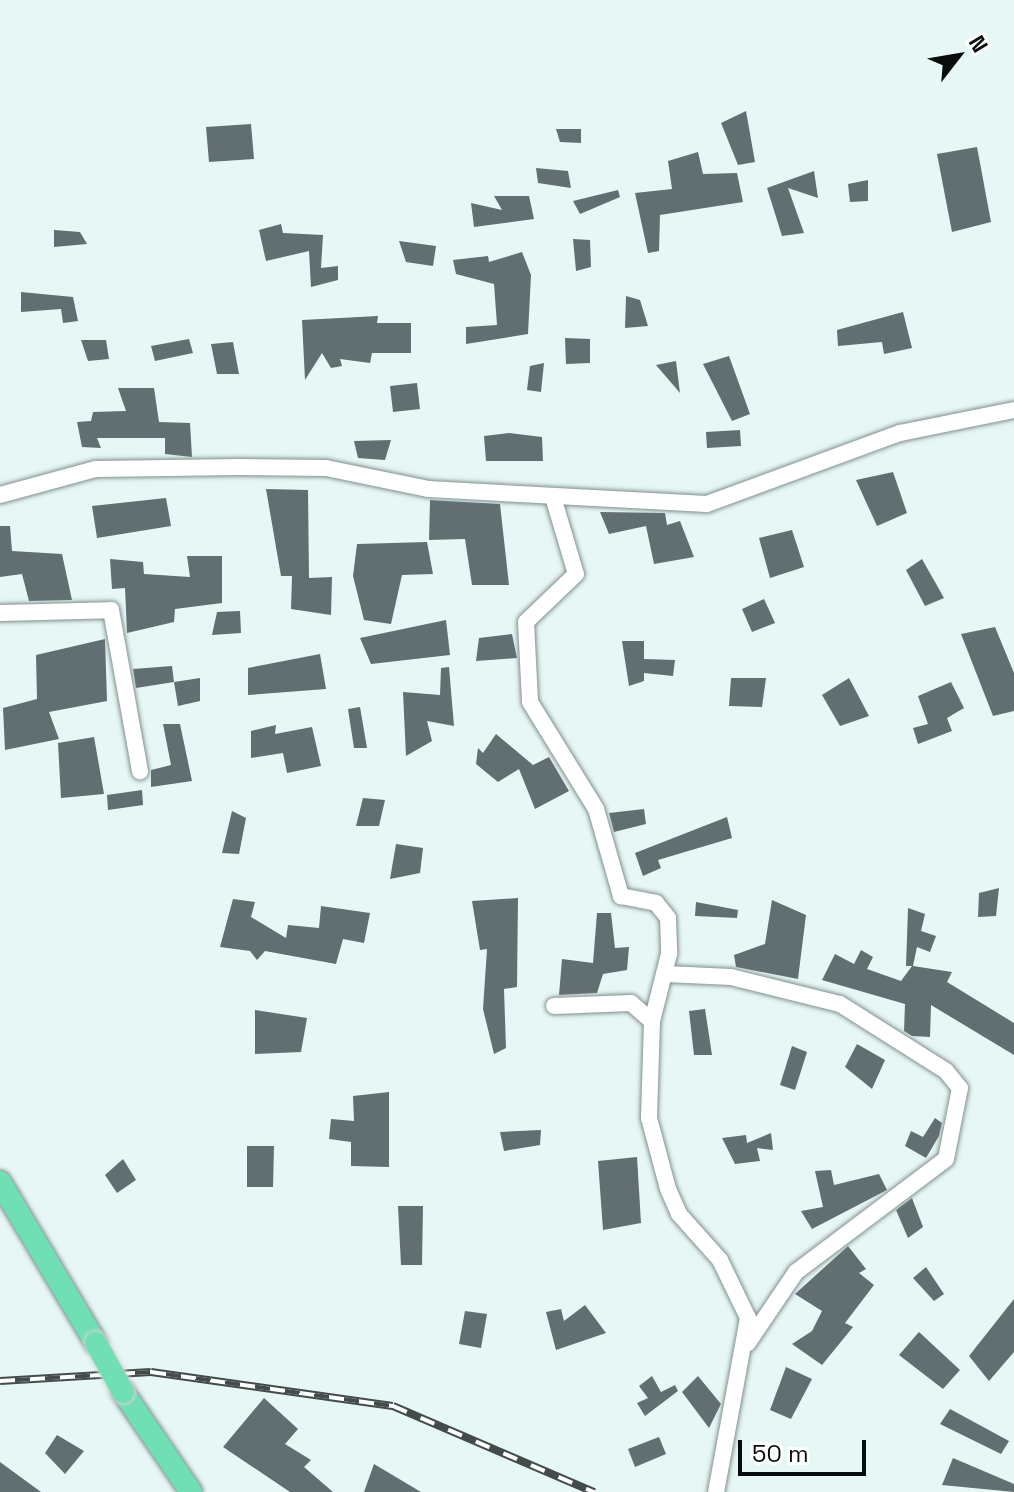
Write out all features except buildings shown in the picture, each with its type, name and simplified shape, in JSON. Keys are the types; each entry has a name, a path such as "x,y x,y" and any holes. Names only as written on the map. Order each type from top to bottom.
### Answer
{"main road":[{"path":"0,1182 181,1488"}],"street":[{"path":"0,495 96,469 326,468 428,489 707,504 900,433 1014,410"},
{"path":"553,497 576,574 526,622 530,702 596,809 621,896 662,907 666,974 652,1021 649,1118 668,1189 740,1294 748,1343 716,1492"},
{"path":"0,613 111,610 140,771"},
{"path":"666,974 731,977 840,1004 946,1071 960,1088 946,1159 796,1272 748,1343"},
{"path":"554,1006 631,1003 652,1021"}],"railway":[{"path":"0,1381 151,1372 393,1406 594,1492"}]}
